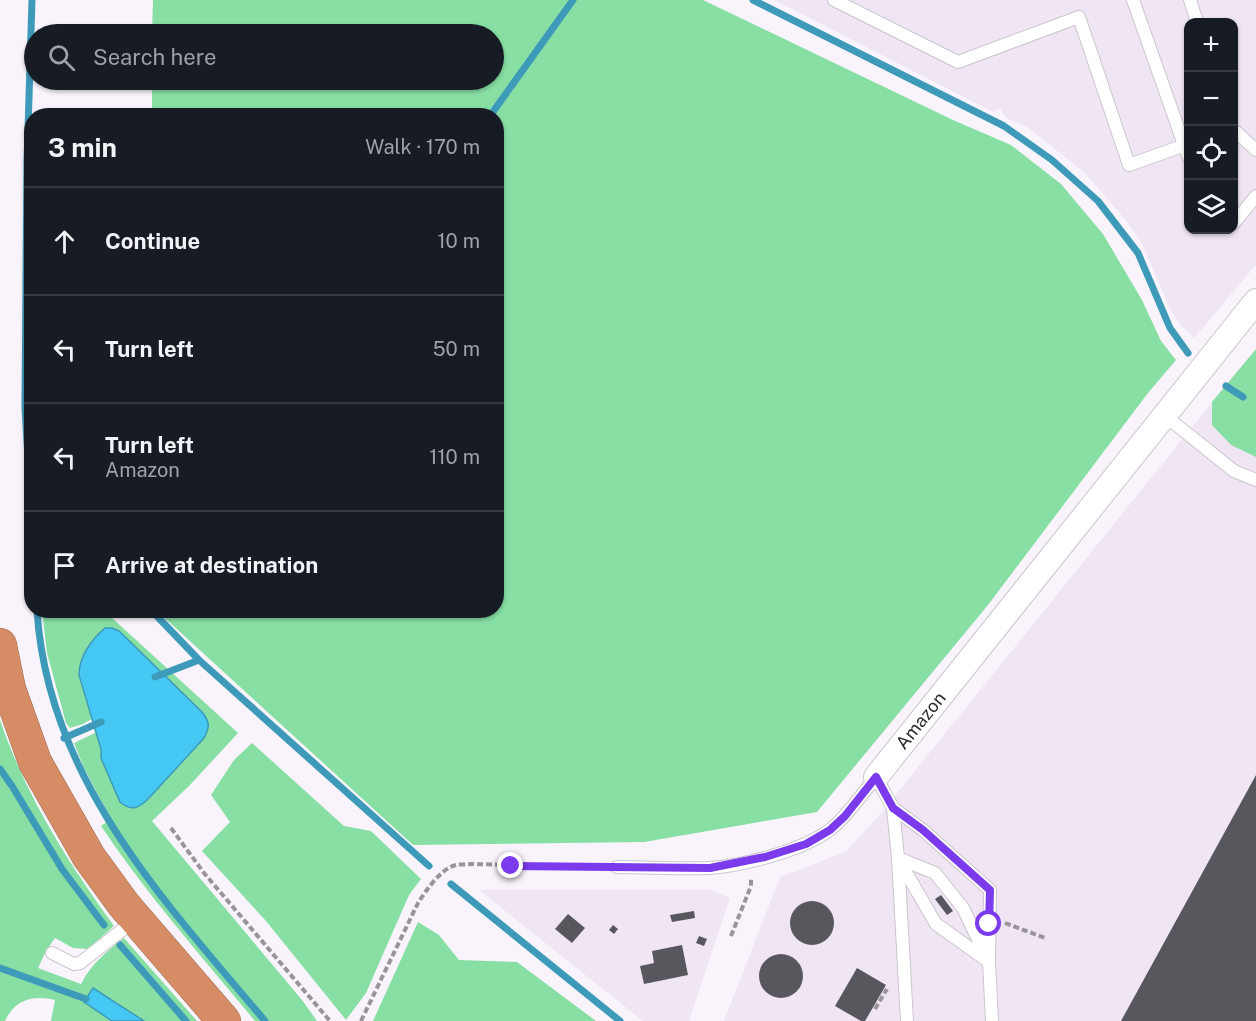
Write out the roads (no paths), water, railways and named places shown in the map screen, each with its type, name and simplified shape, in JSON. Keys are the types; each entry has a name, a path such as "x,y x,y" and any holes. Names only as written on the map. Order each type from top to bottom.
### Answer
{"highway":[{"path":"0,645 9,689 35,762 89,857 124,905 224,1021"}],"street":[{"name":"Amazon","path":"876,777 1256,301"}],"lane":[{"path":"834,0 958,62 1079,17 1129,165 1184,149"},
{"path":"1133,0 1184,140"},
{"path":"1190,0 1196,18"},
{"path":"1238,133 1256,150"},
{"path":"1238,217 1256,196"},
{"path":"1164,415 1234,471 1256,480"},
{"path":"876,777 893,808 907,1021"},
{"name":"Amazon","path":"617,867 710,868 753,860 806,844 830,830 845,816 876,777"},
{"path":"893,808 923,830 990,890 989,962 992,1021"},
{"path":"898,858 936,924 989,962"},
{"path":"898,858 935,873 963,908 989,962"},
{"path":"52,953 74,964 80,963 137,918"}],"water":[{"path":"105,628 119,631 202,712 208,725 204,738 149,798 135,808 120,802 101,758 101,749 79,675 81,662 87,649"},
{"path":"93,988 144,1021 112,1021 84,1002"}],"waterway":[{"path":"31,24 32,0"},
{"path":"496,108 573,0"},
{"path":"753,0 1004,126 1052,160 1098,201 1138,253 1170,328 1188,353"},
{"path":"29,90 29,108"},
{"path":"1226,386 1243,397"},
{"path":"38,618 45,671 62,728 87,782 116,833 151,882 265,1021"},
{"path":"159,618 199,660 429,866"},
{"path":"155,677 199,660"},
{"path":"64,738 101,722"},
{"path":"0,769 62,869 104,925"},
{"path":"451,884 620,1021"},
{"path":"120,945 186,1021"},
{"path":"0,968 86,999"}]}
